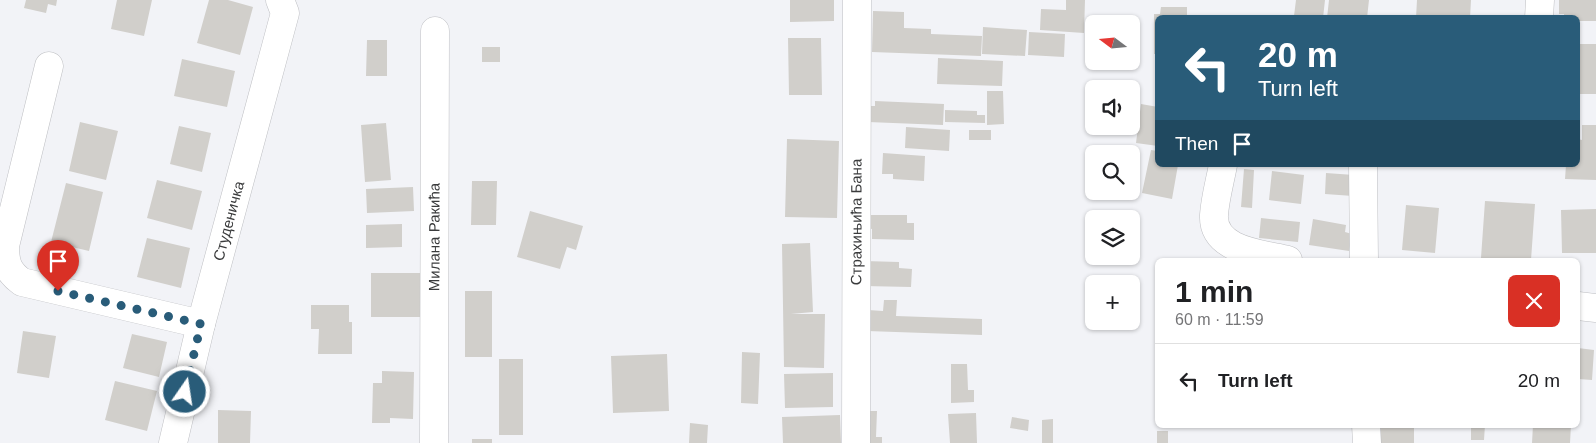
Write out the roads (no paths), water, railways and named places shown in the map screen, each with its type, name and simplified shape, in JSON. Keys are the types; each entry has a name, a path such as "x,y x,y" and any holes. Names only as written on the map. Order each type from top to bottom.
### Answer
{"street":[{"name":"Студеничка","path":"173,443 201,324 285,12 280,0"},
{"name":"Страхињића Бана","path":"856,443 857,0"},
{"path":"1540,0 1540,15"},
{"name":"Милана Ракића","path":"434,443 435,31"},
{"path":"49,66 5,246 5,262 12,276 22,282 201,324"},
{"path":"1223,167 1214,217 1217,230 1234,246 1280,258"},
{"path":"1363,167 1364,258"},
{"path":"1580,306 1596,308"},
{"path":"1366,428 1367,443"}]}
